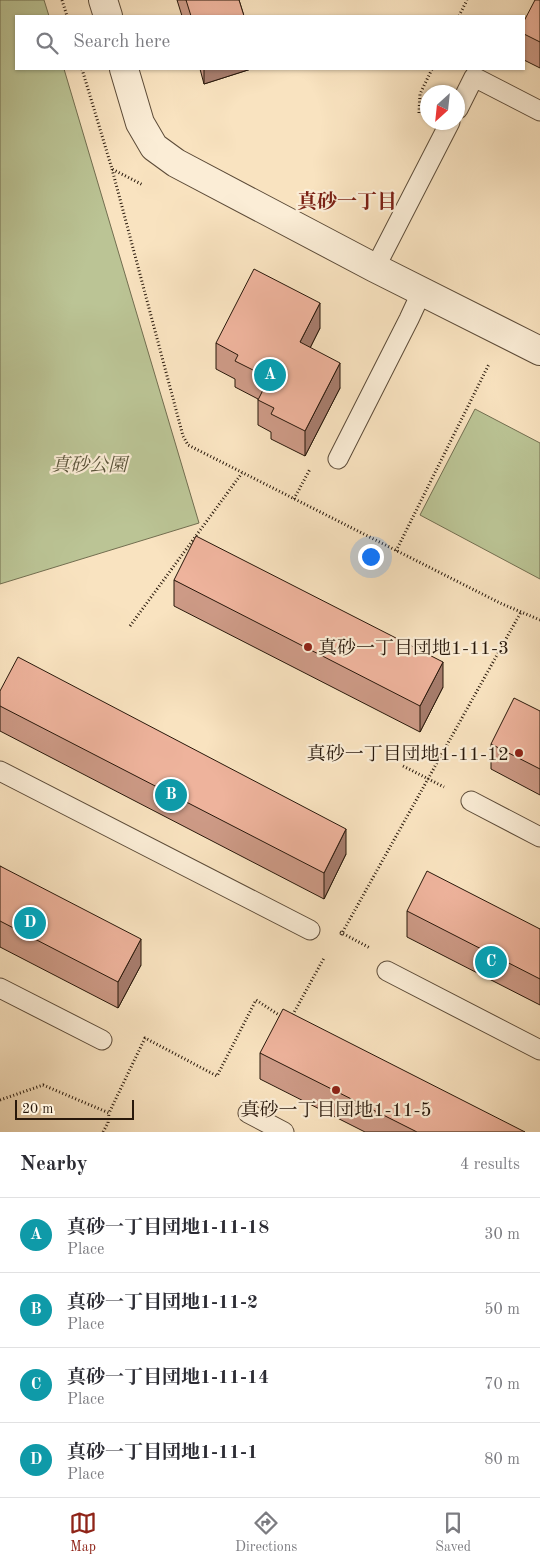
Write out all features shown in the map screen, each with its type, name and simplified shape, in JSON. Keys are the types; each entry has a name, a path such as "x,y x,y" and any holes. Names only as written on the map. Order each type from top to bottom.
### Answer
{"street":[{"path":"103,0 108,15"},
{"path":"124,70 140,123 154,147 176,163 376,268 540,351"}],"lane":[{"path":"465,95 474,77 540,111"},
{"path":"376,268 446,130"},
{"path":"338,459 422,291"},
{"path":"0,771 310,930"},
{"path":"471,801 540,837"},
{"path":"387,971 540,1050"},
{"path":"0,988 102,1040"},
{"path":"248,1113 284,1132"}],"path":[{"path":"62,0 67,15"},
{"path":"460,15 467,0"},
{"path":"112,170 183,436 188,445 500,603 540,620"},
{"path":"396,551 491,361"},
{"path":"130,626 242,473"},
{"path":"403,766 471,801"},
{"path":"310,930 326,925 387,957 387,971"},
{"path":"103,1132 108,1123 109,1113"}],"green space":[{"name":"真砂公園","path":"0,0 44,0 49,15 15,15 15,70 64,70 199,523 0,584"},
{"path":"475,409 540,443 540,579 420,515"}],"building":[{"path":"186,0 239,0 244,15 191,15"},
{"path":"535,0 540,0 540,42 525,34 525,19"},
{"path":"254,269 320,303 300,342 340,363 305,431 271,414 274,408 258,400 269,378 235,361 238,355 216,343"},
{"path":"196,536 443,662 420,706 174,580"},
{"path":"18,657 346,829 324,873 0,706 0,691"},
{"path":"514,698 540,711 540,769 491,744"},
{"path":"0,866 141,939 118,982 0,921"},
{"path":"427,871 540,929 540,979 407,911"},
{"path":"283,1009 525,1132 417,1132 260,1053"}],"place":[{"name":"真砂一丁目団地1-11-18","path":"270,375"},
{"name":"真砂一丁目団地1-11-3","path":"308,647"},
{"name":"真砂一丁目団地1-11-12","path":"519,753"},
{"name":"真砂一丁目団地1-11-2","path":"171,795"},
{"name":"真砂一丁目団地1-11-1","path":"30,923"},
{"name":"真砂一丁目団地1-11-14","path":"491,962"},
{"name":"真砂一丁目団地1-11-5","path":"336,1090"}],"district":[{"name":"真砂一丁目","path":"347,201"}]}
